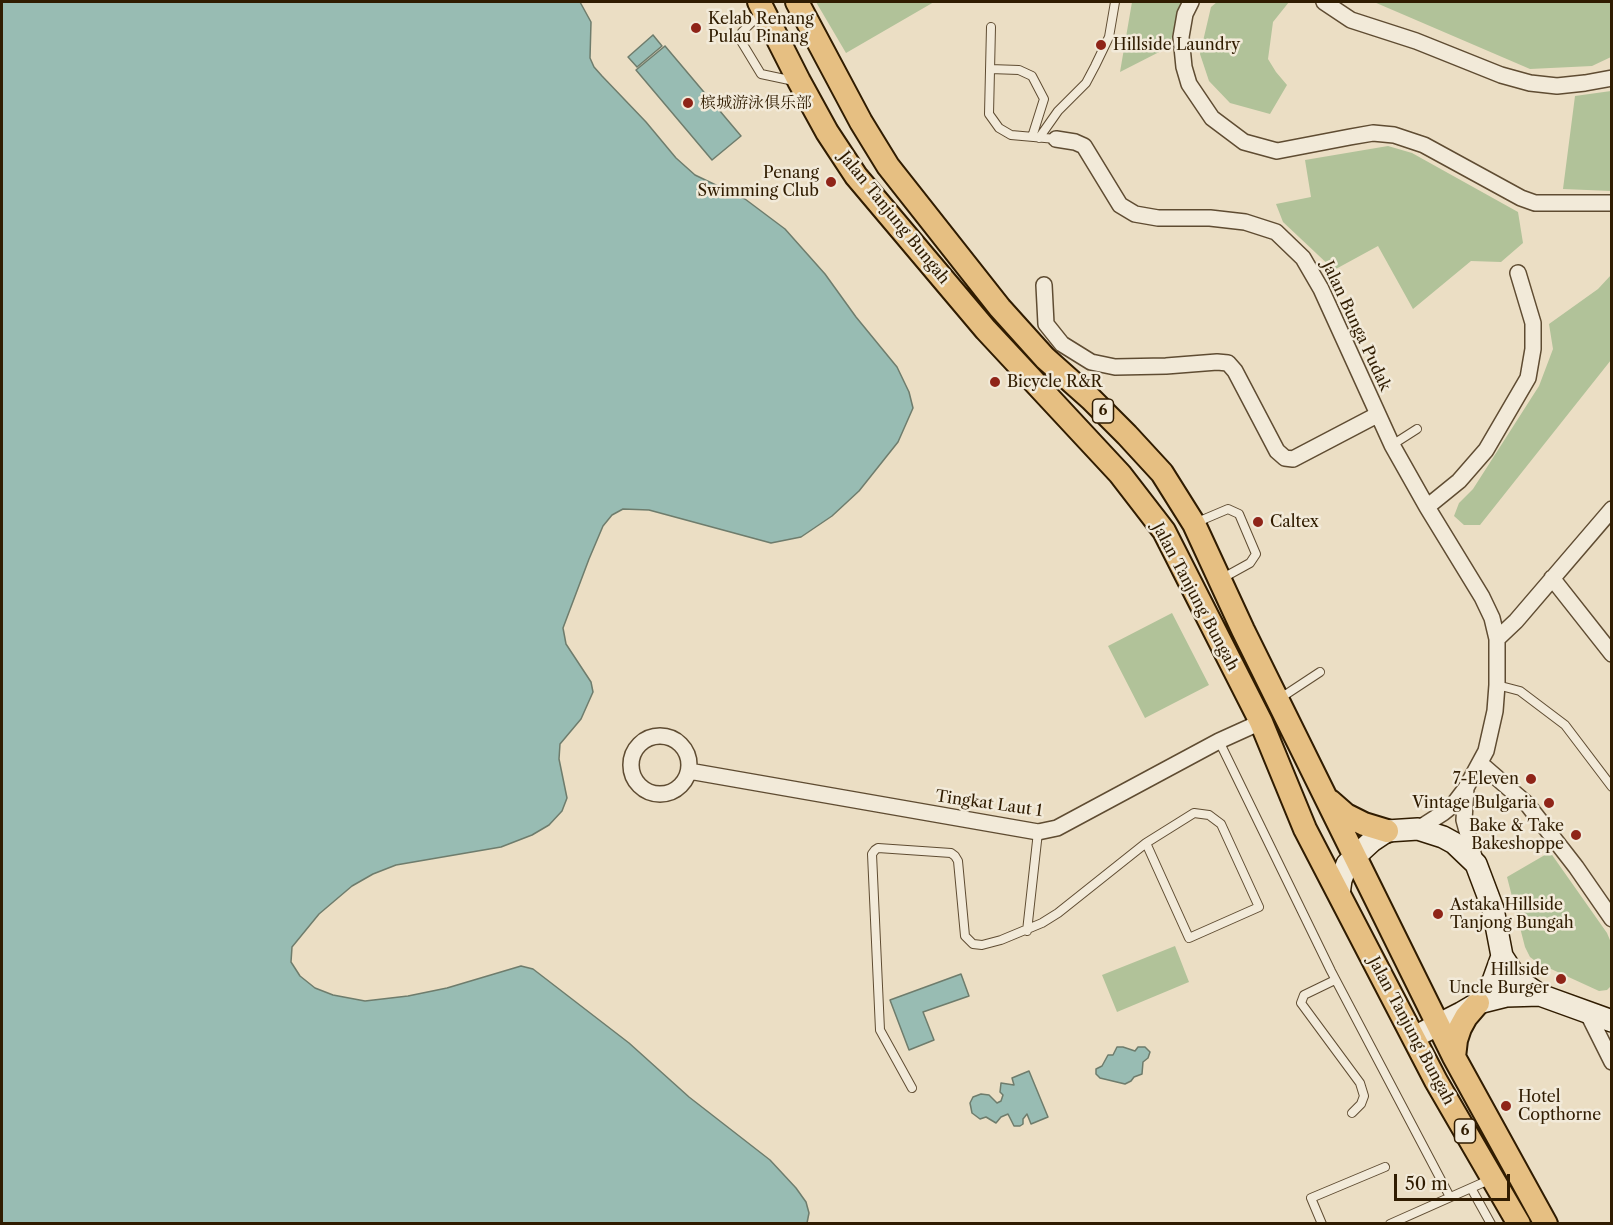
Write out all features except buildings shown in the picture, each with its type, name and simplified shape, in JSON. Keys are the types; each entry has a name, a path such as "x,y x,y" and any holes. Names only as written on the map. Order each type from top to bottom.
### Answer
{"main road":[{"name":"Jalan Tanjung Bungah","path":"797,2 861,122 888,166 1000,308 1045,358 1091,399 1162,473 1194,524 1454,1057 1546,1224"},
{"name":"Jalan Tanjung Bungah","path":"762,6 827,132 856,177 987,330 1120,474 1164,531 1261,722 1305,829 1436,1081 1519,1224"},
{"path":"1327,798 1346,815 1364,824 1388,831"},
{"path":"1454,1057 1460,1028 1478,1002"}],"street":[{"path":"1191,2 1185,14 1181,37 1184,67 1189,84 1212,118 1244,142 1277,151 1361,135 1394,135 1424,145 1521,198 1551,203 1611,203"},
{"path":"1324,2 1351,20 1416,41 1501,75 1530,83 1557,86 1611,78"},
{"name":"Jalan Bunga Pudak","path":"1056,139 1084,146 1120,205 1135,214 1158,218 1210,218 1245,222 1276,232 1303,258 1321,290 1392,445 1482,597 1497,639 1497,685 1491,733 1481,764 1466,788 1443,813 1418,829"},
{"path":"1427,507 1459,481 1486,450 1528,378 1533,349 1533,323 1518,273"},
{"path":"1044,285 1046,324 1062,344 1091,362 1115,367 1228,363 1235,371 1277,451 1285,458 1293,459 1377,415"},
{"path":"1497,639 1516,621 1611,509"},
{"path":"1552,578 1611,654"},
{"name":"Tingkat Laut 1","path":"689,771 1038,832 1057,828 1219,741 1261,722"},
{"path":"1481,764 1527,804 1563,849 1611,919"},
{"path":"1466,788 1464,820 1476,864 1493,909 1502,956 1517,979 1540,995 1611,1021"},
{"path":"1340,894 1343,872 1347,864 1372,841 1388,831 1418,829 1430,832 1454,843 1476,864"},
{"path":"1478,1002 1493,981 1502,956"},
{"path":"1414,1037 1478,1002 1506,996 1540,995"},
{"path":"1586,1010 1611,1062"}],"lane":[{"path":"1036,137 1086,83 1109,38 1115,2"},
{"path":"762,6 742,32 741,41 760,74 799,81"},
{"path":"991,27 989,114 999,129 1011,135 1056,139"},
{"path":"990,69 1019,70 1032,76 1044,99 1036,137"},
{"path":"1392,445 1417,429"},
{"path":"1194,524 1228,509 1239,514 1256,554 1250,563 1221,579"},
{"path":"1278,700 1320,672"},
{"path":"1497,685 1520,691 1565,725 1611,787"},
{"path":"1219,741 1335,980 1450,1197"},
{"path":"912,1088 880,1030 872,854 878,848 951,853 955,856 958,861 965,936 973,944 982,945 1027,931 1058,913 1146,843 1194,813 1209,814 1221,824 1259,907 1189,938 1146,843"},
{"path":"1027,931 1038,832"},
{"path":"1335,980 1304,995 1301,1003 1360,1083 1364,1096 1361,1104 1352,1113"},
{"path":"1322,1224 1311,1197 1385,1167"},
{"path":"1390,1224 1493,1178"},
{"path":"1471,1188 1491,1224"}],"green space":[{"path":"816,2 934,2 846,53"},
{"path":"1132,2 1182,2 1169,47 1120,72"},
{"path":"1217,2 1289,2 1273,22 1268,59 1287,85 1270,114 1230,103 1209,81 1200,54 1211,7"},
{"path":"1374,2 1611,2 1611,57 1592,66 1530,69"},
{"path":"1611,91 1611,191 1563,189 1575,96"},
{"path":"1388,146 1412,153 1518,212 1523,243 1501,262 1471,261 1413,309 1378,246 1334,270 1283,222 1276,204 1311,197 1305,160"},
{"path":"1611,275 1611,360 1480,525 1464,525 1454,516 1459,503 1473,489 1539,386 1553,349 1549,324 1598,289"},
{"path":"1172,613 1209,685 1145,718 1108,646"},
{"path":"1550,852 1607,933 1612,945 1611,986 1607,990 1599,991 1538,963 1530,957 1525,947 1507,877"},
{"path":"1175,946 1189,982 1117,1012 1102,975"}],"water":[{"path":"2,2 580,2 591,22 590,58 594,67 646,122 676,158 695,175 745,199 785,229 825,274 856,317 897,367 909,392 913,408 898,442 859,491 832,516 801,537 771,543 649,510 623,509 612,515 603,526 563,628 566,644 591,682 593,692 581,719 560,744 559,759 567,798 562,811 549,825 532,835 501,847 396,865 373,874 352,886 319,914 292,947 291,962 300,976 315,988 333,995 365,1001 447,988 521,966 533,969 629,1043 689,1097 770,1160 806,1202 809,1213 807,1223 2,1223"},
{"path":"653,35 662,46 637,67 628,57"},
{"name":"槟城游泳俱乐部","path":"665,46 741,136 712,160 636,70"},
{"path":"961,974 969,996 923,1012 934,1040 909,1050 890,1000"},
{"path":"1117,1047 1135,1051 1138,1047 1145,1047 1150,1052 1148,1058 1143,1062 1142,1074 1125,1084 1100,1078 1096,1074 1096,1069 1102,1066 1108,1055 1113,1055"},
{"path":"1029,1071 1048,1117 1031,1124 1027,1114 1023,1119 1023,1124 1014,1126 1008,1114 996,1123 986,1117 980,1119 972,1113 970,1103 973,1097 981,1094 989,1095 997,1103 1001,1101 1003,1095 1000,1092 1001,1083 1014,1085 1012,1078"}],"place":[{"name":"Kelab Renang Pulau Pinang","path":"696,28"},
{"name":"Hillside Laundry","path":"1101,45"},
{"name":"槟城游泳俱乐部","path":"688,103"},
{"name":"Penang Swimming Club","path":"831,182"},
{"name":"Bicycle R&R","path":"995,382"},
{"name":"Caltex","path":"1258,522"},
{"name":"7-Eleven","path":"1531,779"},
{"name":"Vintage Bulgaria","path":"1549,803"},
{"name":"Bake & Take Bakeshoppe","path":"1576,835"},
{"name":"Astaka Hillside Tanjong Bungah","path":"1438,914"},
{"name":"Hillside Uncle Burger","path":"1561,979"},
{"name":"Hotel Copthorne","path":"1506,1106"}]}
